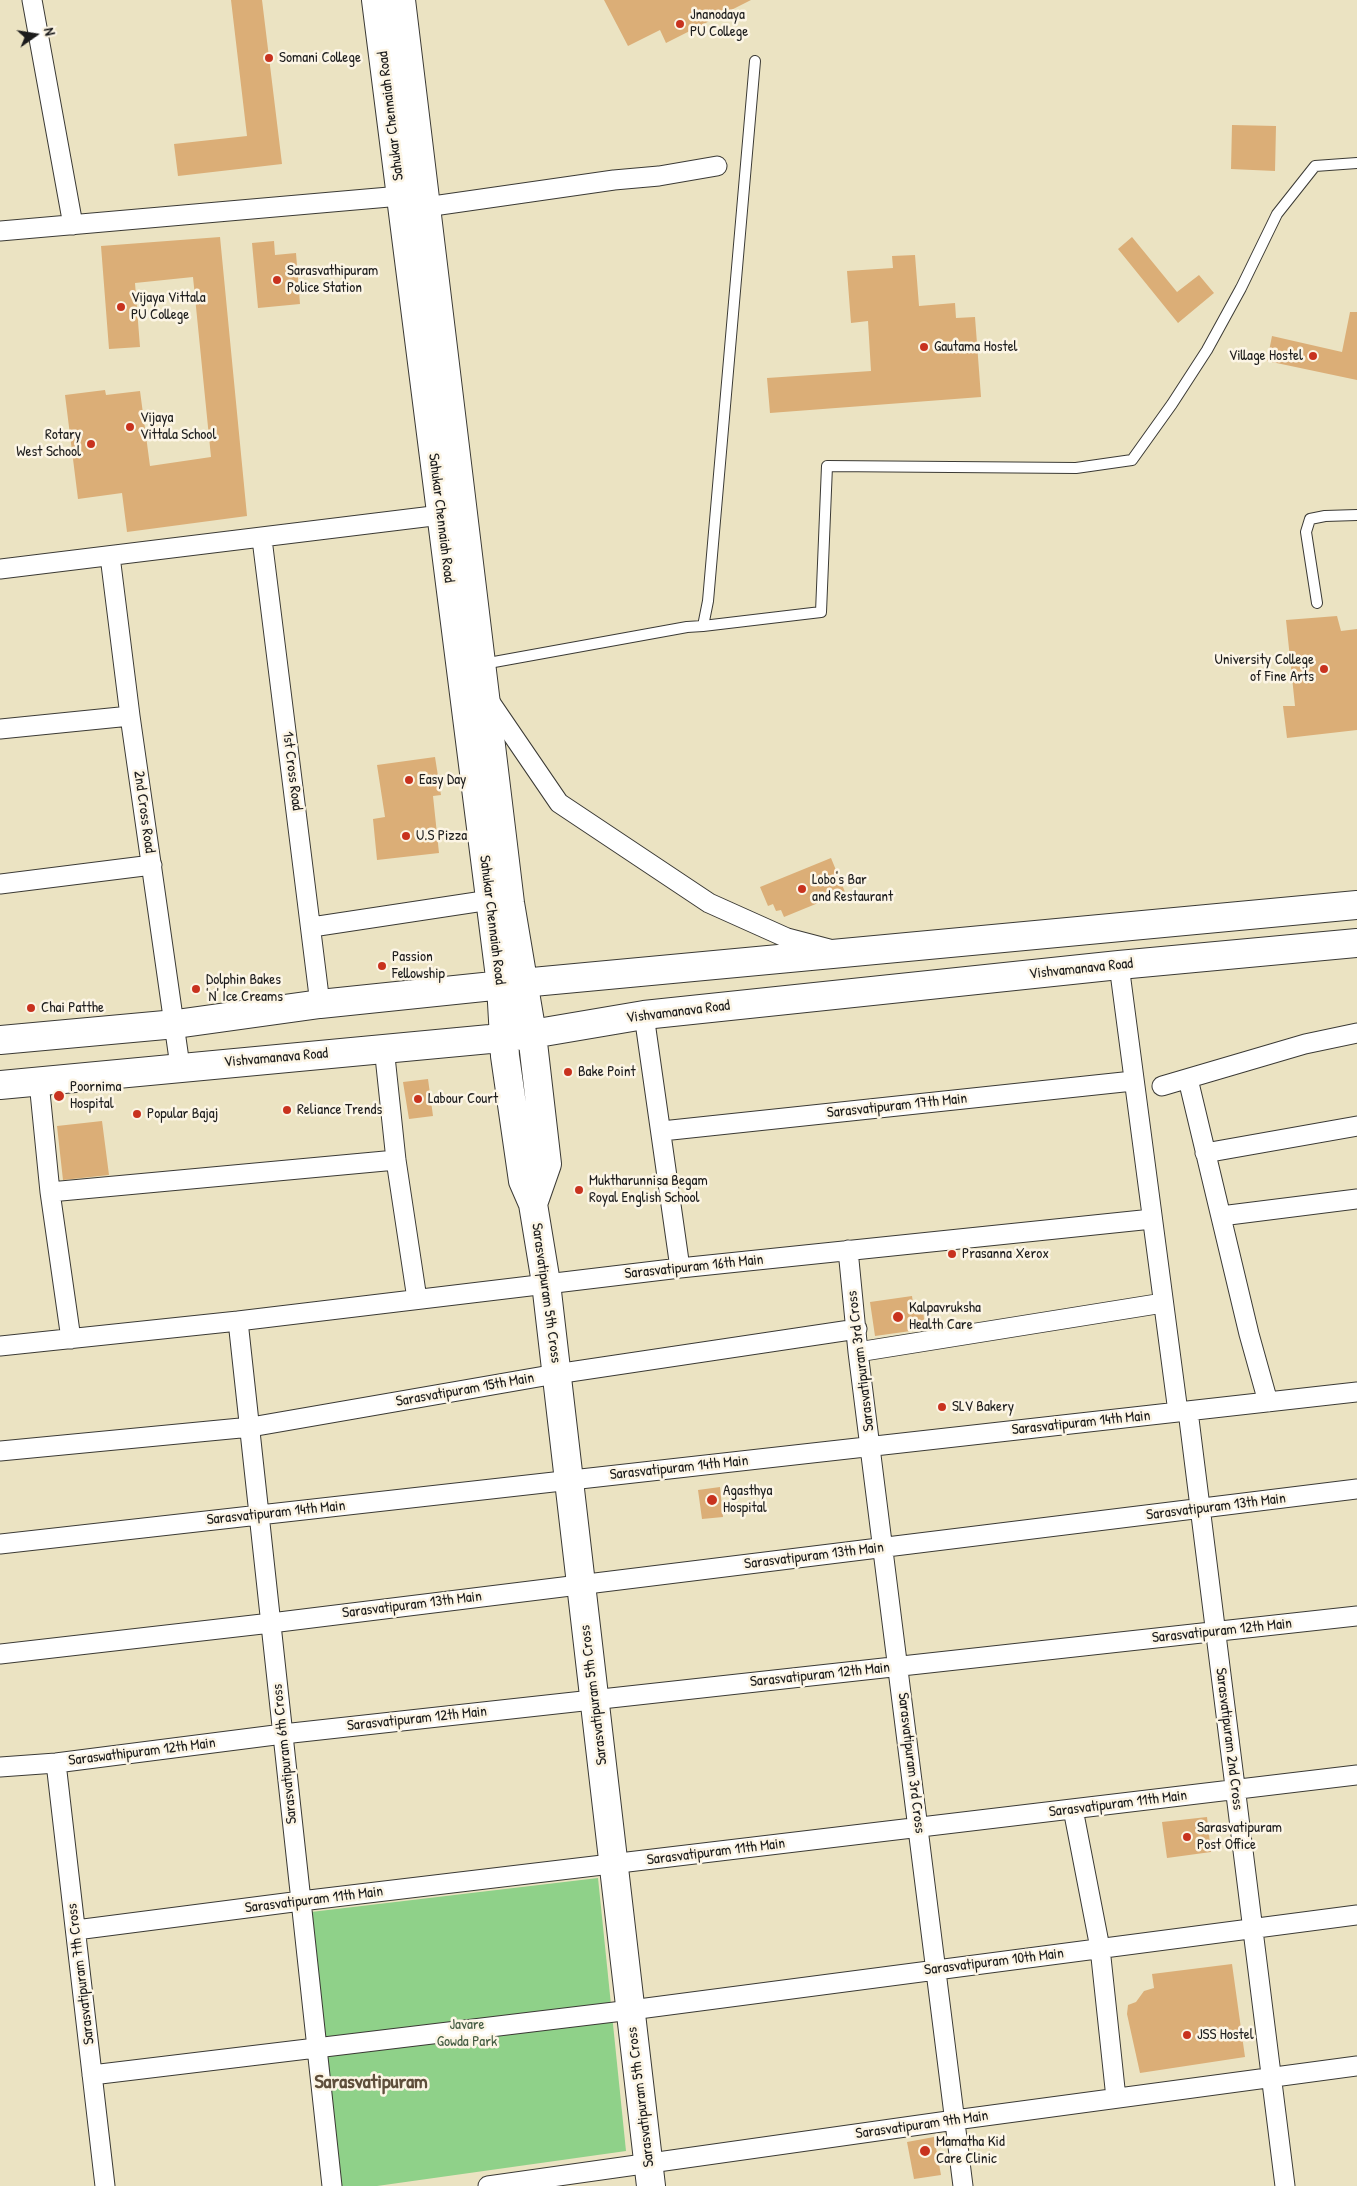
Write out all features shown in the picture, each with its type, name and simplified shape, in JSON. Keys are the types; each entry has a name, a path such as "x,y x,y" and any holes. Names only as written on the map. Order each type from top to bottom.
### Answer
{"street":[{"path":"32,0 73,225"},
{"name":"Sahukar Chennaiah Road","path":"376,0 417,199 486,696 510,903 511,984 505,1036"},
{"name":"Sahukar Chennaiah Road","path":"401,0 441,515 490,900 511,984 532,1034"},
{"path":"0,231 417,199 659,176 717,166"},
{"path":"0,569 262,539 441,515"},
{"name":"1st Cross Road","path":"262,539 312,927 320,1004"},
{"name":"2nd Cross Road","path":"110,556 130,716 176,1024 180,1066"},
{"path":"486,696 559,802 709,902 787,938 848,954"},
{"path":"0,729 130,716"},
{"path":"0,884 152,866"},
{"path":"312,927 490,900"},
{"path":"0,1040 176,1024 320,1004 511,984 1357,905"},
{"name":"Vishvamanava Road","path":"0,1085 180,1066 532,1034 644,1015 1119,965 1357,943"},
{"name":"Sarasvatipuram 2nd Cross","path":"1119,965 1163,1303 1200,1509 1285,2186"},
{"path":"644,1015 680,1268"},
{"path":"1162,1086 1305,1044 1357,1033"},
{"name":"Sarasvatipuram 5th Cross","path":"532,1034 547,1164 533,1204"},
{"name":"Sarasvatipuram 5th Cross","path":"505,1036 505,1056 523,1181 533,1204 546,1283 650,2175"},
{"path":"384,1048 396,1160 416,1299"},
{"path":"1188,1079 1249,1334 1268,1402"},
{"name":"Sarasvatipuram 17th Main","path":"662,1131 1133,1081"},
{"path":"39,1082 50,1192 71,1339"},
{"path":"1205,1153 1357,1126"},
{"path":"50,1192 396,1160"},
{"path":"1221,1216 1357,1199"},
{"name":"Sarasvatipuram 16th Main","path":"0,1346 238,1321 680,1268 1152,1219"},
{"name":"Sarasvatipuram 3rd Cross","path":"848,1250 858,1352 872,1446 963,2186"},
{"path":"858,1352 1163,1303"},
{"name":"Sarasvatipuram 6th Cross","path":"238,1321 251,1426 332,2186"},
{"name":"Sarasvatipuram 15th Main","path":"0,1451 251,1426 556,1374 857,1329"},
{"name":"Sarasvatipuram 14th Main","path":"0,1544 1357,1392"},
{"name":"Sarasvatipuram 13th Main","path":"0,1654 271,1623 1357,1490"},
{"name":"Sarasvatipuram 12th Main","path":"283,1734 1357,1616"},
{"name":"Saraswathipuram 12th Main","path":"0,1767 56,1763 283,1734"},
{"name":"Sarasvatipuram 7th Cross","path":"56,1763 105,2186"},
{"name":"Sarasvatipuram 11th Main","path":"76,1930 301,1901 1357,1775"},
{"path":"1073,1809 1100,1948 1116,2098"},
{"name":"Sarasvatipuram 10th Main","path":"92,2075 631,2010 1357,1915"},
{"name":"Sarasvatipuram 9th Main","path":"488,2186 650,2175 955,2120 1357,2066"}],"lane":[{"path":"703,626 708,601 755,61"},
{"path":"482,664 687,627 822,612 826,466 1076,468 1132,460 1172,404 1207,350 1241,288 1276,214 1316,166 1357,163"},
{"path":"1317,603 1306,532 1310,520 1325,516 1357,515"}],"green space":[{"name":"Javare Gowda Park","path":"598,1878 626,2151 377,2186 342,2186 311,1912"}],"building":[{"name":"Somani College","path":"231,0 262,0 282,164 178,176 174,144 247,136"},
{"name":"Jnanodaya PU College","path":"604,0 751,0 666,43 660,30 628,46"},
{"path":"1232,125 1276,126 1275,171 1231,169"},
{"path":"220,237 247,516 127,532 122,493 78,499 65,395 105,390 106,395 140,391 150,466 211,457 193,277 135,283 140,347 109,349 101,246"},
{"path":"1132,237 1177,292 1199,275 1214,293 1178,323 1118,249"},
{"name":"Sarasvathipuram Police Station","path":"274,241 275,255 296,253 300,304 258,308 252,243"},
{"name":"Gautama Hostel","path":"915,255 919,306 955,303 956,318 975,317 981,397 770,413 767,378 871,371 868,321 851,323 847,271 893,268 892,256"},
{"name":"Village Hostel","path":"1350,312 1357,312 1357,380 1267,361 1272,336 1342,352"},
{"name":"University College of Fine Arts","path":"1337,616 1341,631 1357,629 1357,730 1287,738 1283,706 1295,706 1286,620"},
{"path":"435,757 441,795 433,796 439,853 377,860 373,819 385,817 377,765"},
{"name":"Lobo's Bar and Restaurant","path":"831,858 845,892 784,917 781,910 776,911 773,904 768,906 760,887"},
{"name":"Labour Court","path":"428,1079 433,1116 409,1119 403,1082"},
{"path":"102,1121 109,1175 63,1180 57,1126"},
{"path":"912,1296 914,1310 923,1309 925,1329 875,1336 870,1302"},
{"path":"720,1487 723,1517 702,1519 698,1490"},
{"name":"Sarasvatipuram Post Office","path":"1207,1817 1211,1852 1167,1858 1162,1822"},
{"name":"JSS Hostel","path":"1232,1964 1245,2057 1140,2073 1127,2014 1128,2005 1136,2002 1144,1991 1154,1988 1152,1974"},
{"path":"934,2137 941,2175 914,2179 907,2142"}],"place":[{"name":"Jnanodaya PU College","path":"680,24"},
{"name":"Somani College","path":"269,58"},
{"name":"Sarasvathipuram Police Station","path":"277,280"},
{"name":"Vijaya Vittala PU College","path":"121,307"},
{"name":"Gautama Hostel","path":"924,347"},
{"name":"Village Hostel","path":"1313,356"},
{"name":"Vijaya Vittala School","path":"130,427"},
{"name":"Rotary West School","path":"91,444"},
{"name":"University College of Fine Arts","path":"1324,669"},
{"name":"Easy Day","path":"409,780"},
{"name":"U.S Pizza","path":"406,836"},
{"name":"Lobo's Bar and Restaurant","path":"802,889"},
{"name":"Passion Fellowship","path":"382,966"},
{"name":"Dolphin Bakes 'N' Ice Creams","path":"196,989"},
{"name":"Chai Patthe","path":"31,1008"},
{"name":"Bake Point","path":"568,1072"},
{"name":"Poornima Hospital","path":"59,1096"},
{"name":"Labour Court","path":"418,1099"},
{"name":"Reliance Trends","path":"287,1110"},
{"name":"Popular Bajaj","path":"137,1114"},
{"name":"Muktharunnisa Begam Royal English School","path":"579,1190"},
{"name":"Prasanna Xerox","path":"952,1254"},
{"name":"Kalpavruksha Health Care","path":"898,1317"},
{"name":"SLV Bakery","path":"942,1407"},
{"name":"Agasthya Hospital","path":"712,1500"},
{"name":"Sarasvatipuram Post Office","path":"1187,1837"},
{"name":"JSS Hostel","path":"1187,2035"},
{"name":"Mamatha Kid Care Clinic","path":"925,2151"}],"district":[{"name":"Sarasvatipuram","path":"371,2083"}]}
